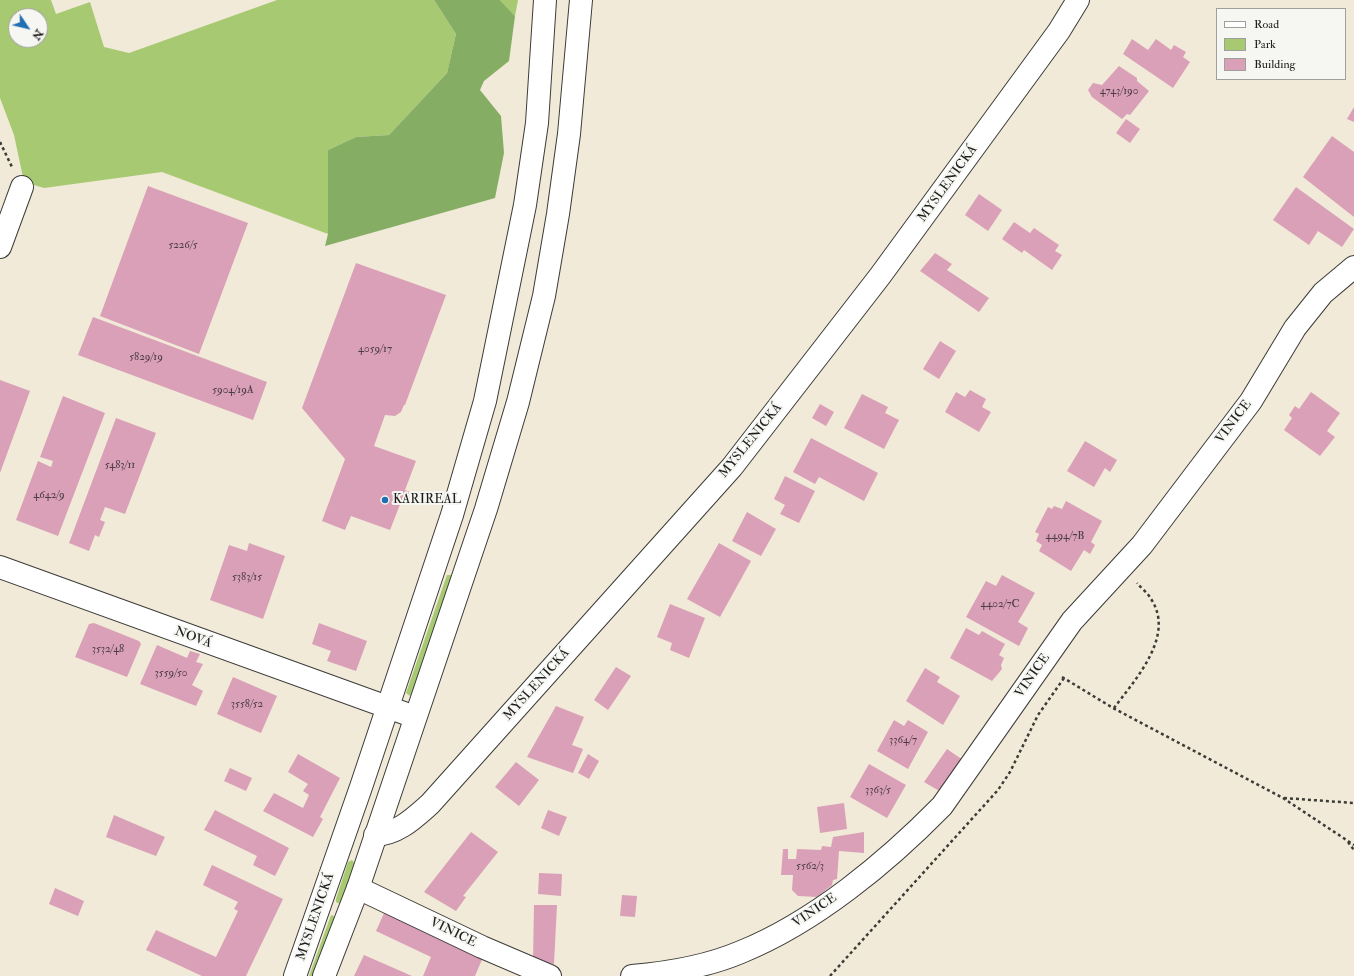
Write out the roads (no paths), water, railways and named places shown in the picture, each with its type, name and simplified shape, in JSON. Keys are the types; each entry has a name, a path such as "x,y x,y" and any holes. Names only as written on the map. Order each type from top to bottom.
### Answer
{"street":[{"name":"MYSLENICKÁ","path":"295,976 361,787 454,507 485,401 525,205 537,123 545,0"},
{"name":"MYSLENICKÁ","path":"324,976 358,888 486,509 518,402 544,296 558,214 568,134 581,0"},
{"name":"MYSLENICKÁ","path":"375,835 387,835 398,830 430,804 732,467 880,276 1059,32 1078,0"},
{"path":"0,247 22,187"},
{"name":"VINICE","path":"632,976 679,970 741,953 798,924 827,904 918,830 942,806 1072,621 1142,545 1251,400 1295,328 1323,293 1354,267"},
{"name":"NOVÁ","path":"0,568 386,708 415,717"},
{"path":"361,787 375,835"},
{"name":"VINICE","path":"358,888 482,947 550,976"}],"place":[{"name":"KARIREAL","path":"385,500"}]}
